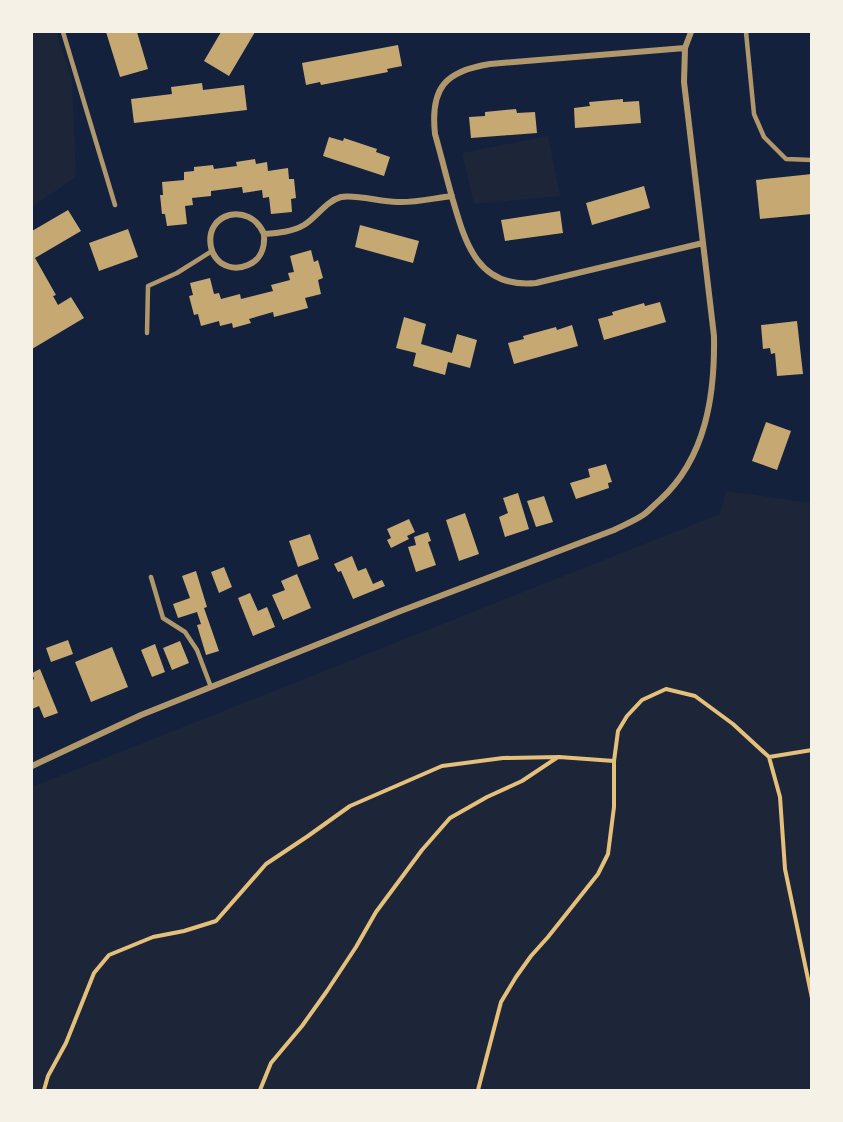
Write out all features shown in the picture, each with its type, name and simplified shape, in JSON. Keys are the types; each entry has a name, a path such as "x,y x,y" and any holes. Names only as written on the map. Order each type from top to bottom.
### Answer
{"street":[{"path":"32,766 211,687 398,612 614,530 644,514 680,479 699,442 707,418 714,363 714,345 684,82 685,48 691,32"},
{"path":"685,48 490,64 471,68 449,78 437,97 433,121 462,231 472,254 485,269 503,280 514,284 536,284 703,243"},
{"path":"264,234 282,233 304,225 332,201 341,197 350,196 396,202 452,196"},
{"path":"232,214 244,214 254,220 264,234 262,252 256,261 245,267 234,268 223,264 218,261 212,251 210,239 213,228 221,219 232,214"}],"lane":[{"path":"63,32 115,205"},
{"path":"746,32 754,114 764,137 786,159 812,160"},
{"path":"147,333 148,286 177,273 212,251"},
{"path":"151,577 163,618 185,632 197,650 211,687"}],"path":[{"path":"477,1090 501,1002 531,956 598,874 608,854 614,807 614,761 618,731 627,716 642,700 666,689 695,696 733,724 769,757 780,797 785,869 812,998"},
{"path":"769,757 812,750"},
{"path":"44,1090 48,1076 66,1043 94,973 109,956 153,937 184,931 216,921 266,864 350,806 442,766 503,758 559,757 614,761"},
{"path":"260,1090 271,1063 327,991 376,912 450,818 522,781 559,757"}],"shaded area":[{"path":"32,32 56,32 72,80 76,177 32,207"},
{"path":"548,136 560,196 474,204 462,153"},
{"path":"726,491 811,503 811,1090 32,1090 32,787 720,514"}],"building":[{"path":"106,32 137,32 148,69 120,77"},
{"path":"221,32 255,32 229,76 204,61"},
{"path":"398,45 402,66 387,69 388,72 321,85 320,82 306,85 302,63"},
{"path":"202,83 203,90 244,85 247,110 134,123 131,99 172,94 171,87"},
{"path":"623,99 623,102 639,101 641,123 575,128 574,108 590,106 589,102"},
{"path":"516,109 517,113 535,112 537,133 471,138 469,117 485,116 485,112"},
{"path":"329,137 343,141 344,138 377,149 376,152 390,157 384,176 323,156"},
{"path":"255,159 256,164 267,162 268,171 288,168 289,179 294,179 296,198 291,199 292,212 271,214 269,197 263,198 262,190 243,193 242,187 211,191 211,196 192,198 193,205 185,206 187,224 167,226 165,214 162,214 160,195 163,195 162,182 184,180 184,172 194,171 194,167 213,165 214,169 237,166 236,162"},
{"path":"812,174 812,214 760,219 756,180"},
{"path":"644,186 650,208 592,225 586,203"},
{"path":"68,210 81,231 35,258 56,295 53,296 58,305 71,297 84,318 32,349 32,231"},
{"path":"560,211 563,233 505,241 501,220"},
{"path":"360,225 419,241 413,263 355,247"},
{"path":"128,229 138,257 99,271 89,243"},
{"path":"311,250 314,262 318,260 323,278 318,280 321,294 305,298 308,308 274,317 273,312 249,319 251,323 233,328 232,323 220,326 219,321 201,326 198,314 194,315 189,296 193,295 190,283 210,278 214,294 219,293 221,299 240,294 241,299 273,291 271,285 290,280 288,273 294,272 290,256"},
{"path":"660,302 666,322 604,340 598,319 613,315 612,312 644,303 645,306"},
{"path":"404,317 426,324 421,344 452,353 457,334 477,340 470,368 448,362 445,375 413,366 416,353 396,348"},
{"path":"797,321 803,374 777,376 775,353 771,354 770,348 763,349 761,325"},
{"path":"572,325 578,346 514,364 508,343 524,339 523,336"},
{"path":"766,422 791,431 777,470 752,461"},
{"path":"606,464 612,482 608,483 609,488 576,499 570,483 590,477 588,469"},
{"path":"518,493 529,529 505,537 499,517 508,513 503,498"},
{"path":"544,496 553,522 536,527 527,501"},
{"path":"465,513 479,554 459,561 446,520"},
{"path":"409,519 415,532 407,536 409,539 391,548 387,540 391,538 387,529"},
{"path":"428,532 431,541 428,542 436,565 416,572 408,547 416,545 414,537"},
{"path":"310,534 319,559 298,567 289,541"},
{"path":"352,556 358,571 366,568 373,584 382,580 385,586 353,599 341,571 338,572 334,564"},
{"path":"224,567 232,587 219,593 211,572"},
{"path":"196,571 207,607 204,608 219,651 206,655 197,625 201,624 197,612 178,618 173,604 190,598 182,576"},
{"path":"297,574 311,608 283,620 272,595 285,590 281,581"},
{"path":"250,593 258,611 267,607 275,627 253,636 238,598"},
{"path":"68,640 73,654 51,662 46,648"},
{"path":"180,641 189,663 172,670 163,648"},
{"path":"155,644 165,672 152,677 141,650"},
{"path":"112,647 128,687 91,702 75,662"},
{"path":"40,669 58,713 44,718 39,706 32,709 32,680 34,679 32,673"}]}
